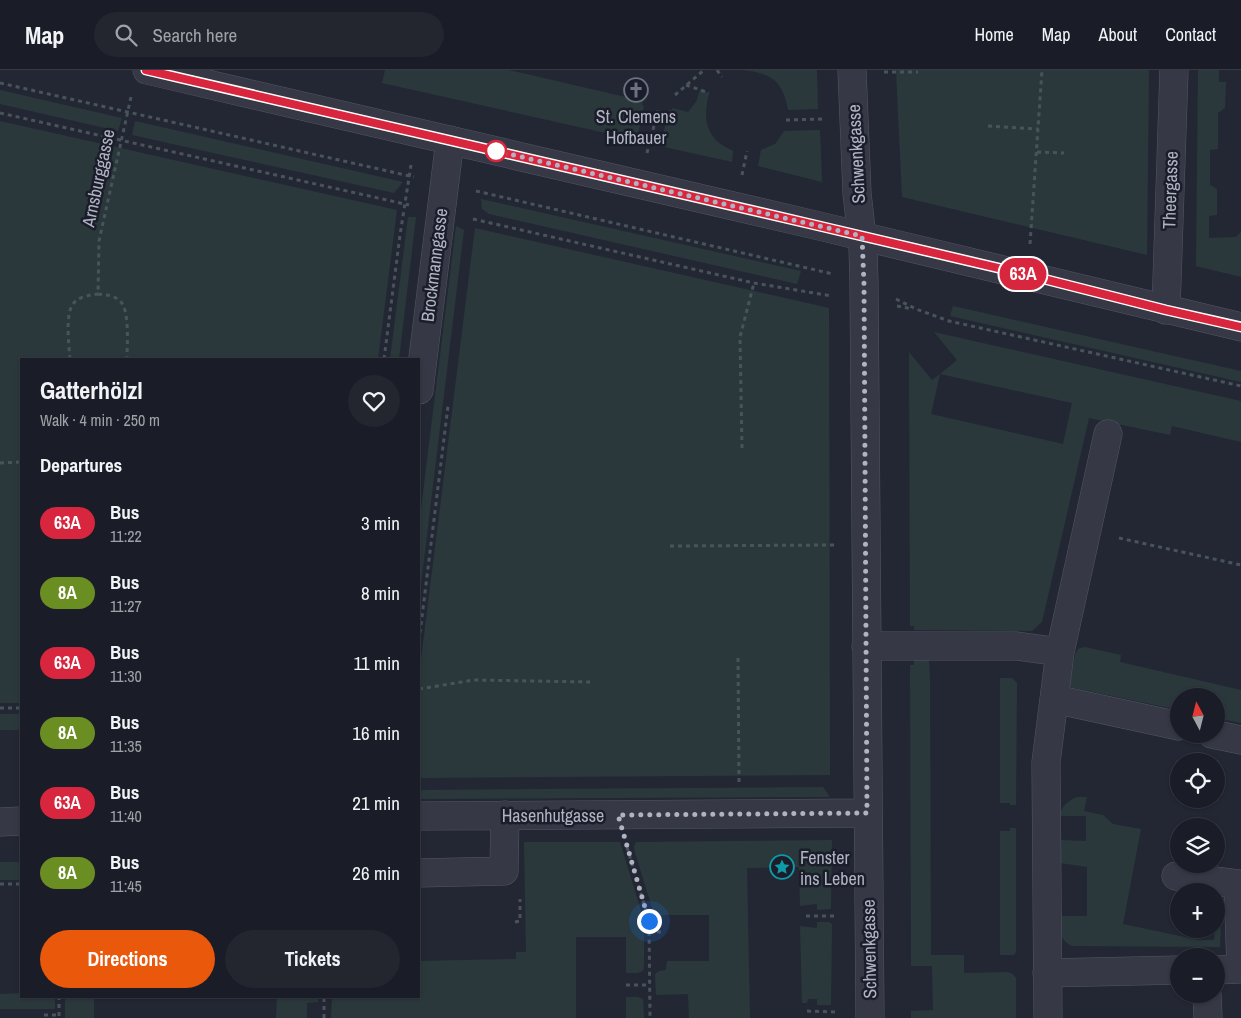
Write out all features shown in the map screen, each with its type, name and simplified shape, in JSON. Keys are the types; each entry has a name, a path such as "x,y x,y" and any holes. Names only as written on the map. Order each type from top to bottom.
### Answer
{"street":[{"path":"147,70 862,236 1241,327"},
{"name":"Schwenkgasse","path":"852,70 857,193 862,236 864,284 870,1018"},
{"name":"Theergasse","path":"1166,310 1174,70"},
{"name":"Brockmanngasse","path":"420,382 450,140"},
{"path":"1048,1018 1046,762 1060,652 1108,434"},
{"path":"866,646 1017,646 1060,652"},
{"path":"1054,699 1170,724"},
{"path":"1225,737 1241,740"},
{"name":"Hasenhutgasse","path":"420,816 867,813"},
{"path":"420,873 504,871 505,815"},
{"path":"0,822 20,821"},
{"path":"1176,876 1238,884 1241,968 1225,969"},
{"path":"1047,973 1170,970"},
{"path":"1208,1003 1208,1018"}],"path":[{"path":"675,95 704,70"},
{"path":"717,70 722,77"},
{"path":"1028,275 1042,70"},
{"path":"686,85 709,93"},
{"name":"Arnsburggasse","path":"98,294 98,241 131,94"},
{"path":"639,184 658,110"},
{"path":"786,120 820,119"},
{"path":"988,126 1038,130"},
{"path":"384,358 416,132"},
{"path":"1037,152 1064,153"},
{"path":"742,448 740,337 754,283"},
{"path":"70,358 69,312 73,303 83,297 98,294 111,296 121,302 126,310 127,358"},
{"path":"916,309 948,321 1241,386"},
{"path":"0,463 20,462"},
{"path":"1086,531 1241,565"},
{"path":"670,546 865,545"},
{"path":"738,658 738,782"},
{"path":"420,689 474,680 590,682"},
{"path":"0,708 20,708"},
{"path":"618,815 649,921 650,1018"},
{"path":"0,890 0,884 20,884"},
{"path":"515,922 520,922 520,904"},
{"path":"806,916 825,916"},
{"path":"650,932 663,932"},
{"path":"626,985 650,985"},
{"path":"44,1015 59,1016 59,998"},
{"path":"324,998 324,1018"},
{"path":"807,1011 824,1012"}],"shaded area":[{"path":"385,70 509,70 643,101 642,105 644,106 637,140 382,83"},
{"path":"742,70 817,70 818,109 788,110 783,92 774,80 760,73"},
{"path":"896,70 1149,70 1147,255 902,197"},
{"path":"1198,70 1219,70 1219,82 1226,82 1225,108 1218,113 1218,149 1210,150 1210,185 1217,189 1217,215 1209,216 1209,238 1236,237 1241,232 1241,277 1196,266"},
{"path":"0,90 122,118 118,131 0,104"},
{"path":"700,90 709,93 706,118 709,130 712,136 733,151 732,162 660,146 669,110 672,110 672,108 688,112 696,102"},
{"path":"0,121 397,210 378,358 20,358 20,703 0,703"},
{"path":"135,121 403,182 394,193 132,135"},
{"path":"820,130 822,182 758,166 761,150 775,144 784,131"},
{"path":"481,199 801,271 797,284 489,214 482,209"},
{"path":"408,217 416,217 399,358 390,358"},
{"path":"456,226 464,230 420,593 420,517"},
{"path":"475,228 829,308 830,775 420,778 420,667"},
{"path":"953,306 1241,371 1241,382 950,316"},
{"path":"934,332 1241,401 1241,442 1172,426 1170,435 1089,418 1042,622 1032,631 914,630 914,626 910,626 909,352 932,380 957,360","holes":["940,374 1072,403 1063,444 931,414"]},
{"path":"1085,647 1121,655 1120,662 1241,690 1241,723 1225,720 1225,688 1170,688 1170,708 1069,687 1075,655 1078,649"},
{"path":"914,659 929,659 931,955 964,955 964,973 1008,972 1013,974 1016,978 1016,1018 911,1018 911,1011 933,1010 932,966 911,966 910,665 914,665"},
{"path":"1000,678 1012,678 1017,683 1016,805 1000,803"},
{"path":"0,714 20,714 20,730 0,730"},
{"path":"823,787 830,797 420,799 420,790"},
{"path":"1077,797 1087,797 1084,811 1103,815 1113,824 1141,829 1123,924 1170,934 1170,938 1214,940 1214,938 1220,938 1220,947 1072,946 1068,944 1062,938 1060,916 1087,916 1087,867 1060,863 1060,840 1086,841 1086,816 1060,816 1062,809"},
{"path":"1010,828 1016,828 1016,952 1014,955 1000,955 1000,831 1010,831"},
{"path":"832,840 831,909 817,910 817,904 800,906 799,867 747,868 750,1018 689,1018 688,994 656,995 655,974 666,970 667,961 709,961 709,915 662,915 662,917 655,917 635,853 634,847 636,842"},
{"path":"524,842 620,842 644,921 643,971 626,973 626,937 576,937 576,1018 331,1018 332,998 420,998 420,961 516,959 516,952 526,952"},
{"path":"0,862 20,862 20,880 0,880"},
{"path":"817,922 829,922 832,924 831,1005 817,1005 817,999 808,999 807,1003 802,1003 800,926 817,928"},
{"path":"20,993 20,998 55,998 55,1009 0,1009 0,994"},
{"path":"626,997 643,999 644,1018 626,1018"},
{"path":"65,998 94,998 94,1018 65,1018"},
{"path":"277,998 318,998 318,1002 307,1003 307,1018 276,1018"}],"bus line":[{"name":"63A","path":"146,70 815,225 1241,327"}],"place":[{"name":"St. Clemens Hofbauer","path":"636,90"},
{"name":"Fenster ins Leben","path":"782,867"}],"route":[{"path":"496,151 862,236 864,284 867,813 618,815 649,921"}]}
